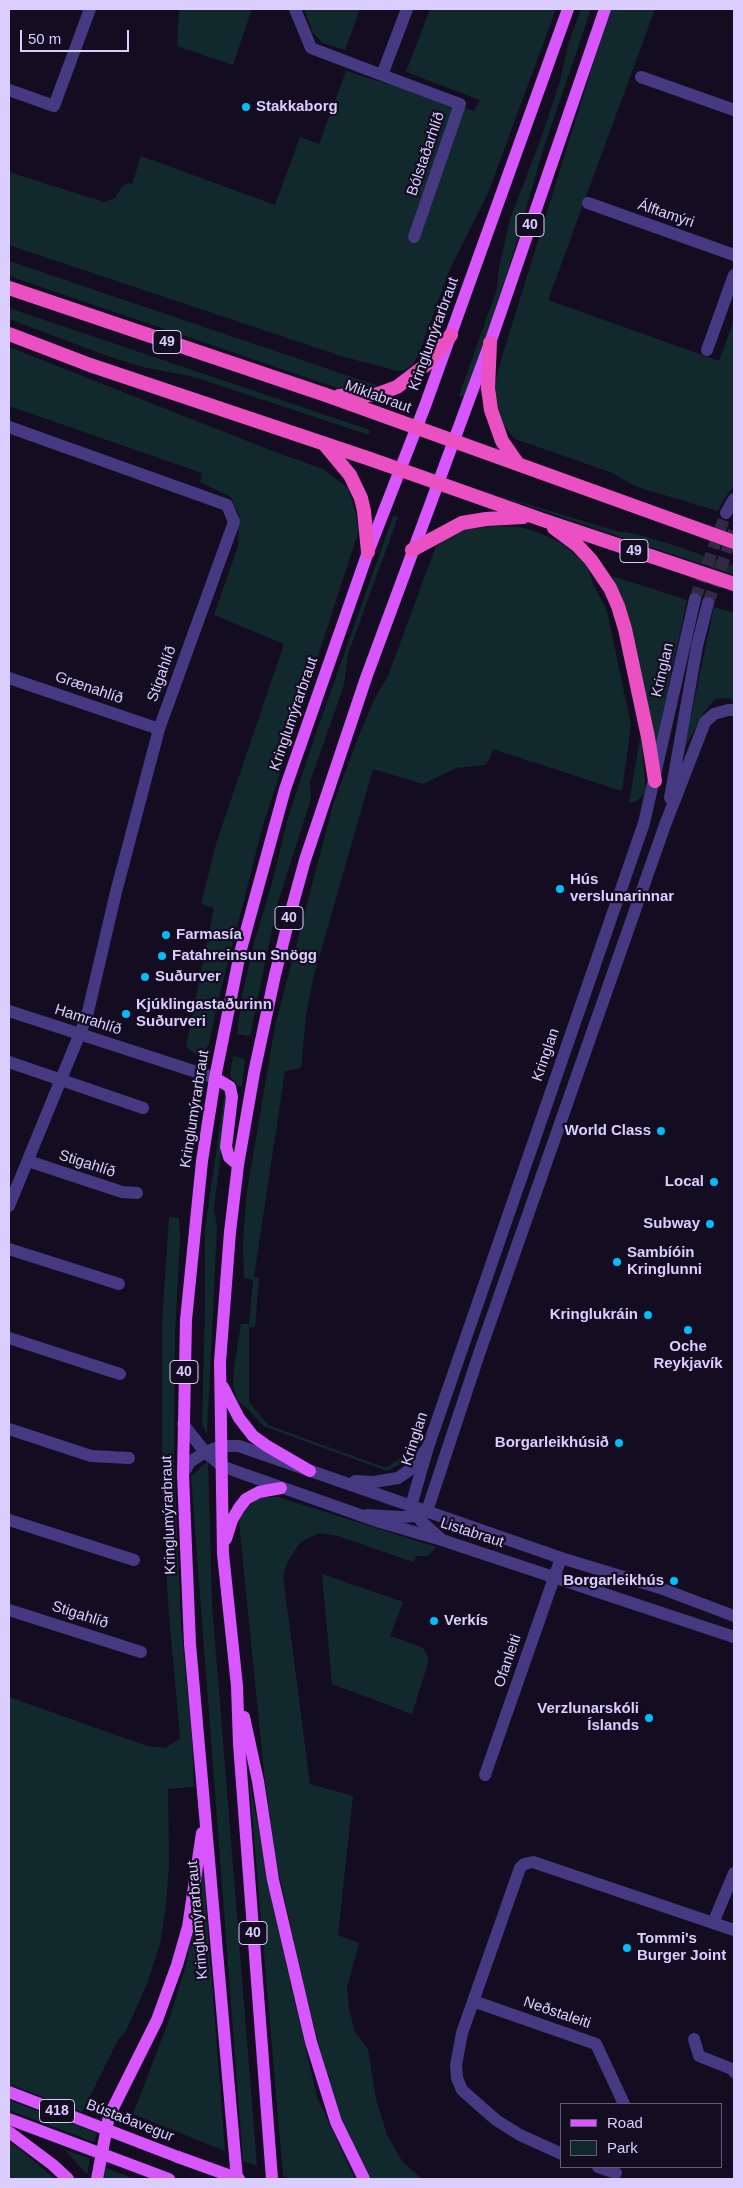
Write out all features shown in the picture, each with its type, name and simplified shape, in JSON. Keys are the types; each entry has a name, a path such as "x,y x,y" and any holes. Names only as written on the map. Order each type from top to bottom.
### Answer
{"highway":[{"name":"Miklabraut","path":"9,288 326,395 734,542"},
{"name":"49","path":"9,334 90,365 400,469 538,519 734,584"},
{"path":"326,395 375,395 397,387 427,364 451,335"},
{"path":"490,343 488,388 491,410 502,441 519,465"},
{"path":"324,445 350,475 361,498 368,552"},
{"path":"412,550 449,529 470,521 503,517 538,519 578,546 591,560 610,588 625,630 648,737 655,781"}],"main road":[{"name":"Kringlumýrarbraut","path":"238,2179 190,1644 183,1474 186,1320 202,1161 215,1078 240,953 280,806 368,552 451,335 568,9"},
{"name":"40","path":"272,2179 239,1744 237,1686 223,1554 220,1362 230,1232 238,1164 254,1073 290,911 336,768 412,550 490,343 606,9"},
{"path":"215,1078 230,1087 232,1097 226,1147 229,1157 238,1164"},
{"path":"221,1382 239,1418 254,1436 266,1446 310,1471"},
{"path":"223,1554 230,1527 238,1508 246,1499 259,1492 281,1488"},
{"path":"237,1686 258,1781 273,1880 311,2042 336,2122 361,2176"},
{"path":"97,2179 101,2152 114,2103 157,2020 178,1965 188,1927 205,1814"},
{"name":"Bústaðavegur","path":"9,2092 238,2179"},
{"name":"418","path":"9,2119 169,2179"},
{"path":"9,2132 53,2165 68,2179"}],"street":[{"path":"9,90 54,106 90,9"},
{"name":"Bólstaðarhlíð","path":"295,9 311,48 460,104 414,237"},
{"path":"382,75 407,9"},
{"path":"641,77 734,110"},
{"name":"Álftamýri","path":"588,203 734,255"},
{"path":"707,350 734,275"},
{"name":"Stigahlíð","path":"9,427 227,506 234,522 159,729 86,1016 9,1206"},
{"path":"726,513 734,499"},
{"name":"Kringlan","path":"418,1511 428,1447 644,823 695,599"},
{"name":"Kringlan","path":"665,825 697,646 708,603"},
{"name":"Grænahlíð","path":"9,678 159,729"},
{"name":"Kringlan","path":"418,1511 482,1345 665,825 705,722 714,714 734,710"},
{"name":"Hamrahlíð","path":"9,1012 215,1078"},
{"path":"9,1062 143,1108"},
{"name":"Stigahlíð","path":"28,1161 122,1192 138,1193"},
{"path":"9,1249 119,1284"},
{"path":"9,1338 120,1374"},
{"name":"Listabraut","path":"183,1424 205,1452 222,1466 360,1515 442,1540 734,1637"},
{"path":"9,1429 91,1456 129,1458"},
{"name":"Listabraut","path":"183,1474 190,1462 205,1452 222,1446 239,1446 418,1511 660,1588 734,1616"},
{"path":"337,1480 374,1482 398,1478 411,1469 428,1447"},
{"path":"360,1515 418,1511 442,1540"},
{"path":"9,1520 134,1560"},
{"name":"Ofanleiti","path":"485,1775 561,1558"},
{"name":"Stigahlíð","path":"9,1610 141,1652"},
{"path":"560,2153 520,2135 496,2120 462,2090 457,2078 456,2065 462,2032 516,1874 524,1864 533,1862 734,1930"},
{"path":"713,1923 734,1873"},
{"name":"Neðstaleiti","path":"473,2001 596,2044 624,2103"},
{"path":"694,2038 698,2056 734,2072"},
{"path":"601,2168 616,2173"}],"green space":[{"path":"179,9 252,9 233,65 177,46"},
{"path":"304,9 360,9 345,50 323,43 313,33"},
{"path":"430,9 556,9 488,193 450,269 419,353 413,365 405,370 397,371 341,356 9,245 9,172 104,202 115,198 122,187 128,183 132,184 141,156 275,205 300,137 319,144 346,71 474,111 480,100 406,72"},
{"path":"581,9 591,9 542,153 513,255 466,398 459,396 497,289 499,268 510,219 542,136 560,81 568,45"},
{"path":"610,9 655,9 548,300 719,361 734,320 734,486 718,511 637,487 610,472 515,439 504,426 495,408 495,383 502,357"},
{"path":"9,261 381,387 364,393 349,392 9,276"},
{"path":"9,308 370,430 369,435 194,377 143,367 110,357 9,319"},
{"path":"9,347 323,469 348,488 356,513 358,533 263,825 217,1005 209,1044 198,1055 186,1047 214,908 201,904 216,844 284,644 214,615 238,546 239,516 231,497 200,482 202,473 9,406"},
{"path":"481,490 616,531 667,543 734,566 734,575"},
{"path":"393,516 398,517 348,654 344,685 310,782 311,799 277,905 250,1036 237,1034 242,995 254,943 272,883 287,821"},
{"path":"494,526 520,527 540,533 559,542 580,558 588,568 593,584 607,611 631,725 622,791 493,749 485,765 456,768 423,784 373,769 313,979 306,1015 301,1068 285,1071 254,1277 259,1278 255,1327 249,1327 249,1402 268,1425 386,1468 412,1450 404,1462 387,1471 263,1426 238,1401 233,1386 234,1367 241,1324 249,1324 253,1280 244,1278 243,1241 247,1191 275,1026 333,805 359,735 376,696 388,676 436,546 459,530"},
{"path":"612,576 687,600 656,745 616,590"},
{"path":"714,607 734,613 734,699 715,699 705,711 684,749"},
{"path":"641,732 646,792 637,801 629,803"},
{"path":"233,1056 245,1059 242,1086 238,1086 230,1076"},
{"path":"225,1092 228,1096 214,1208 217,1227 207,1434 202,1424 205,1229"},
{"path":"169,1217 179,1218 180,1238 175,1333 174,1459 181,1625 192,1737 194,1787 168,1789 169,1864 166,1906 160,1944 147,1984 126,2031 118,2040 82,2112 9,2084 9,1697 147,1746 165,1748 180,1739 168,1602 162,1486 162,1323"},
{"path":"208,1461 212,1604 257,2166 243,2161 191,1476"},
{"path":"259,1497 278,1497 436,1547 428,1556 416,1556 413,1562 338,1536 319,1533 298,1545 288,1561 283,1576 310,1784 353,1796 338,1935 359,1943 347,1988 349,2009 355,2032 368,2049 376,2099 387,2135 402,2161 422,2179 371,2179 355,2150 334,2103 306,1996 276,1860 265,1781 239,1522 243,1511"},
{"path":"322,1574 403,1602 390,1636 423,1648 428,1657 412,1714 332,1684"},
{"path":"249,1778 273,1907 317,2097 355,2179 292,2179 283,2176"},
{"path":"203,1866 225,2151 133,2114 168,2023 186,1965"},
{"path":"9,2100 97,2133 94,2142 9,2110"},
{"path":"9,2142 20,2149 55,2179 9,2179"},
{"path":"64,2149 90,2159 87,2174"},
{"path":"104,2167 135,2179 103,2179"}],"tunnel":[{"path":"695,599 726,513"},
{"path":"708,603 734,531"}],"place":[{"name":"Stakkaborg","path":"246,107"},
{"name":"Hús verslunarinnar","path":"560,889"},
{"name":"Farmasía","path":"166,935"},
{"name":"Fatahreinsun Snögg","path":"162,956"},
{"name":"Suðurver","path":"145,977"},
{"name":"Kjúklingastaðurinn Suðurveri","path":"126,1014"},
{"name":"World Class","path":"661,1131"},
{"name":"Local","path":"714,1182"},
{"name":"Subway","path":"710,1224"},
{"name":"Sambíóin Kringlunni","path":"617,1262"},
{"name":"Kringlukráin","path":"648,1315"},
{"name":"Oche Reykjavík","path":"688,1330"},
{"name":"Borgarleikhúsið","path":"619,1443"},
{"name":"Borgarleikhús","path":"674,1581"},
{"name":"Verkís","path":"434,1621"},
{"name":"Verzlunarskóli Íslands","path":"649,1718"},
{"name":"Tommi's Burger Joint","path":"627,1948"}]}
